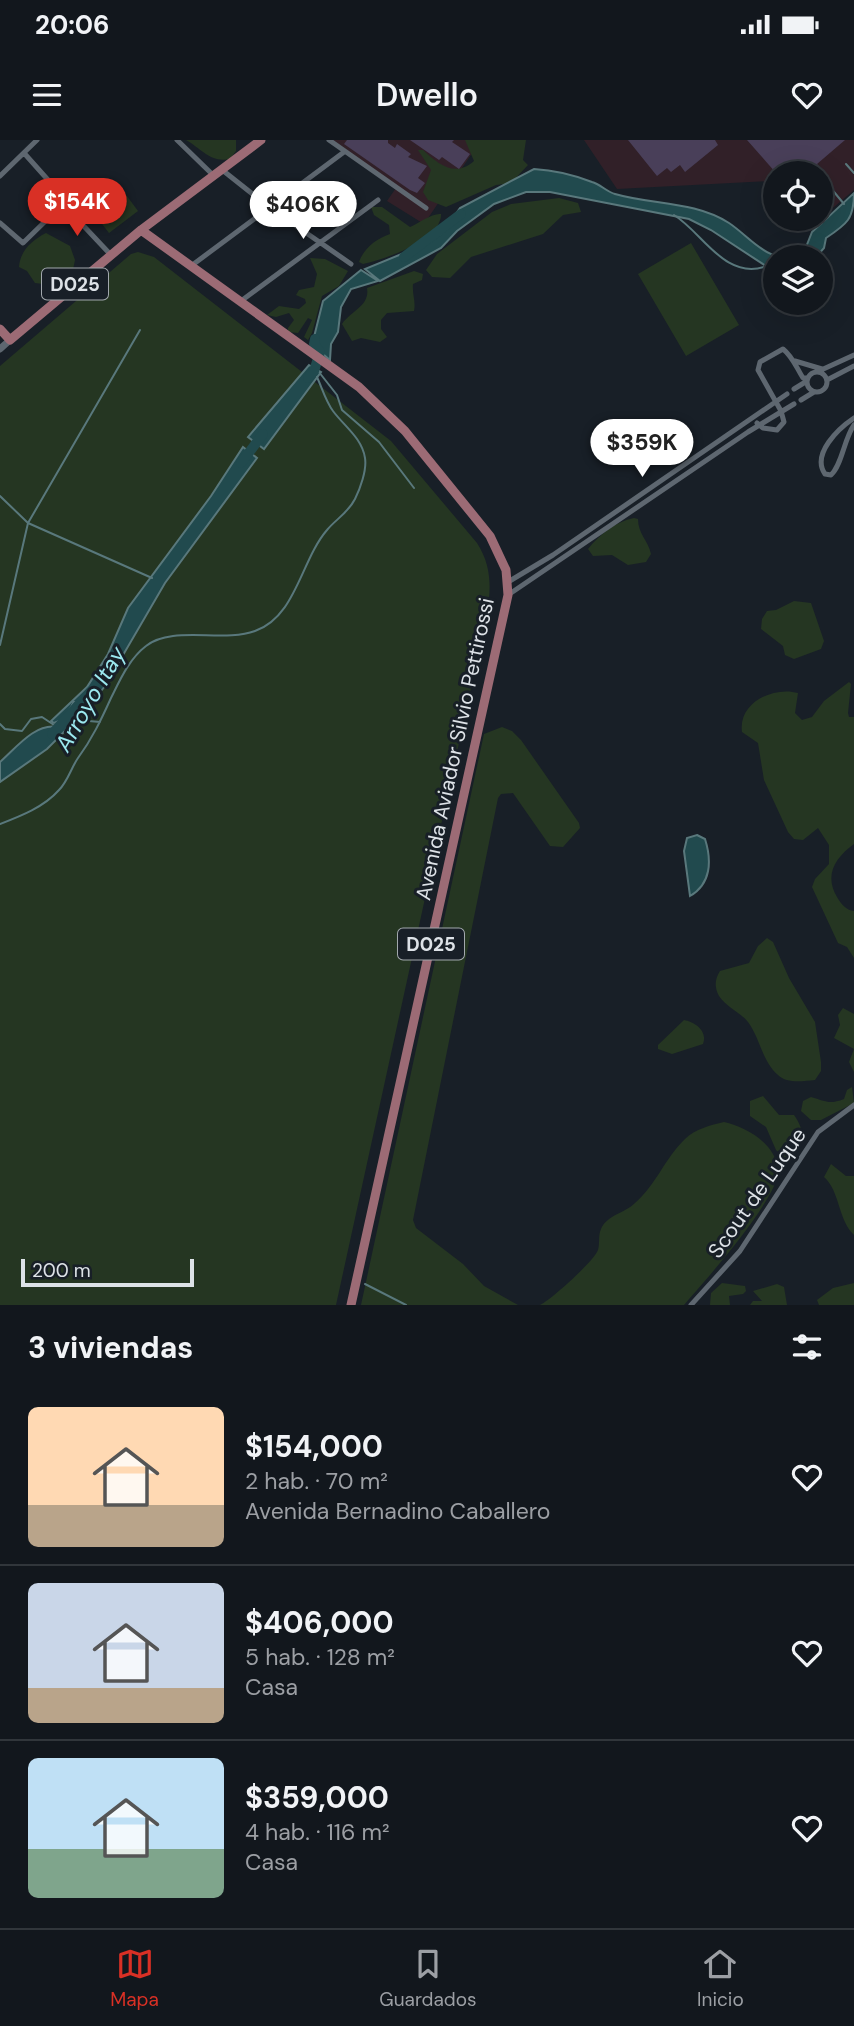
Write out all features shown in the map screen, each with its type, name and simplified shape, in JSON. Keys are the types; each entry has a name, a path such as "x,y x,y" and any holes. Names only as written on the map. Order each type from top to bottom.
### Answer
{"main road":[{"path":"141,230 261,140"},
{"name":"D025","path":"10,340 141,230"},
{"name":"Avenida Aviador Silvio Pettirossi","path":"141,230 241,300 384,409 490,536 501,554 508,582 508,595 351,1305"},
{"path":"0,329 10,340"}],"street":[{"path":"0,176 37,140"},
{"path":"177,140 217,172 351,264"},
{"path":"328,140 426,208"},
{"path":"191,266 344,152"},
{"path":"0,223 23,243 64,205 65,199 24,153"},
{"path":"241,300 378,200"},
{"path":"64,205 110,254"},
{"path":"0,349 10,340"},
{"path":"753,417 759,425 777,430 784,422 781,411 758,370 758,365 779,349 786,350 795,361 825,375 825,389 801,400"},
{"path":"794,389 820,371 854,355"},
{"path":"795,361 803,378 807,379"},
{"path":"827,380 854,366"},
{"path":"807,379 808,386 814,392"},
{"path":"508,582 553,555 787,394"},
{"path":"508,595 794,404"},
{"path":"854,418 828,442 822,465 825,474 831,475 836,470 842,448 854,425"},
{"path":"672,474 677,480"},
{"name":"Scout de Luque","path":"691,1305 740,1251 818,1132 854,1105"}],"shaded area":[{"path":"186,140 236,140 236,151 230,159 217,159"},
{"path":"333,140 481,140 424,224 387,201 396,188"},
{"path":"465,140 526,140 523,160 528,165 511,183 496,185 446,207 428,200 423,192 431,170 418,150 423,150 447,167 460,168 474,161"},
{"path":"584,140 854,140 854,190 833,208 833,161 763,161 763,181 617,189"},
{"path":"121,188 138,211 109,233 92,211"},
{"path":"559,198 578,203 581,212 563,215 543,234 471,257 450,278 432,277 426,270 437,254 492,212 511,204"},
{"path":"371,207 382,207 410,227 441,214 439,223 422,240 397,253 363,264 359,262 367,248 390,234 389,225 374,215"},
{"path":"46,233 70,246 75,260 71,279 58,286 35,283 27,271 19,267 28,247"},
{"path":"691,243 739,325 686,356 638,274"},
{"path":"138,252 154,257 391,441 477,543 488,568 486,620 336,1305 0,1305 0,366 131,254"},
{"path":"310,258 325,259 348,271 339,286 322,296 308,340 304,337 312,320 308,318 298,333 288,332 294,320 289,313 276,317 267,315 279,306 299,309 306,303 305,299 296,295 299,290 314,287 317,274"},
{"path":"414,271 423,274 422,280 413,284 414,311 387,313 381,320 381,329 387,337 380,342 361,338 352,341 342,324 363,304 367,288"},
{"path":"634,518 638,519 651,554 646,562 628,565 612,555 593,556 588,549 598,538 608,529"},
{"path":"794,601 811,603 824,641 821,649 794,659 785,655 783,646 761,629 762,619 767,611 776,610"},
{"path":"849,682 848,713 849,717 854,717 854,844 837,861 832,881 840,902 854,911 854,958 847,947 838,943 812,887 815,879 829,864 829,845 818,828 803,840 794,839 788,832 764,780 758,743 742,732 746,713 759,699 778,692 798,693 795,713 802,720 812,717 824,701"},
{"path":"502,727 512,731 521,740 580,828 563,847 550,846 513,793 501,794 498,798 413,1220 416,1228 463,1264 484,1286 518,1305 361,1305 484,734"},
{"path":"767,938 773,942 789,978 815,1022 821,1071 815,1080 790,1081 778,1075 768,1063 748,1022 717,993 716,983 720,971 749,963 758,946"},
{"path":"843,1008 854,1014 854,1049 834,1038 840,1025 838,1015"},
{"path":"684,1020 700,1028 704,1035 703,1044 672,1054 658,1049 658,1045"},
{"path":"854,1049 854,1072 849,1062"},
{"path":"852,1087 854,1103 821,1120 811,1120 801,1111 803,1101 811,1097 827,1102 839,1101 844,1099 847,1090"},
{"path":"763,1096 779,1115 794,1115 800,1126 801,1143 791,1158 786,1159 776,1150 766,1127 750,1116 750,1101"},
{"path":"724,1122 750,1132 765,1144 776,1160 776,1181 755,1218 684,1305 540,1305 589,1263 598,1250 600,1231 604,1224 642,1196 685,1139 698,1130"},
{"path":"831,1164 846,1176 854,1176 854,1235 824,1177"},
{"path":"722,1283 745,1286 746,1291 729,1296 730,1305 710,1305 711,1293"},
{"path":"854,1283 854,1305 819,1305 817,1300 833,1288"},
{"path":"777,1284 784,1287 787,1305 750,1305 753,1301 762,1301 753,1291"}],"water":[{"path":"534,169 578,177 629,198 688,207 716,216 763,250 763,264 689,219 550,192 526,192 494,204 457,231 441,248 380,281 365,269 426,244 443,232 460,208"},
{"path":"854,193 853,209 848,220 826,238 825,245 807,245 813,231 833,231 833,212"},
{"path":"361,270 378,281 351,289 341,307 338,332 331,344 330,360 312,345 323,301"},
{"path":"309,365 321,372 264,449 248,437"},
{"path":"243,447 257,458 165,583 105,686 86,710 81,702 74,702 64,719 54,723 51,721 87,687 108,654 128,608 211,496"},
{"path":"80,705 83,713 47,749 0,782 0,762 34,733 41,729 57,727 69,720 74,706"},
{"path":"697,835 705,839 709,864 702,885 690,896 684,851 687,838"}],"building":[{"path":"347,140 388,140 395,148 397,144 411,154 408,157 427,166 418,178 425,183 417,193 410,190 344,144"},
{"path":"410,140 454,140 452,142 470,154 459,169 442,157 439,160"},
{"path":"628,140 715,140 718,145 685,172 680,165 671,172 667,168 657,176"},
{"path":"747,140 845,140 820,161 765,161"}],"waterway":[{"path":"846,164 854,173"},
{"path":"833,191 844,204"},
{"name":"Arroyo Itay","path":"404,257 461,214"},
{"name":"Arroyo Itay","path":"674,215 726,261 750,269 763,267"},
{"path":"140,330 28,523 152,578"},
{"name":"Arroyo Itay","path":"308,378 314,371 320,352 314,344 315,339"},
{"path":"315,367 337,395 342,410 379,442 414,488"},
{"name":"Arroyo Itay","path":"0,824 39,806 62,786 88,744 125,670 146,646 169,636 228,635 255,631 280,614 318,542 355,499 365,468 360,444 337,417 317,377"},
{"name":"Arroyo Itay","path":"241,463 263,434"},
{"path":"0,496 28,523 0,645"},
{"name":"Arroyo Itay","path":"52,734 91,691"},
{"path":"0,724 5,729 22,731 31,719 42,717 54,725 67,719 73,703 81,703 89,721 100,722"},
{"path":"365,1284 406,1305"}]}
